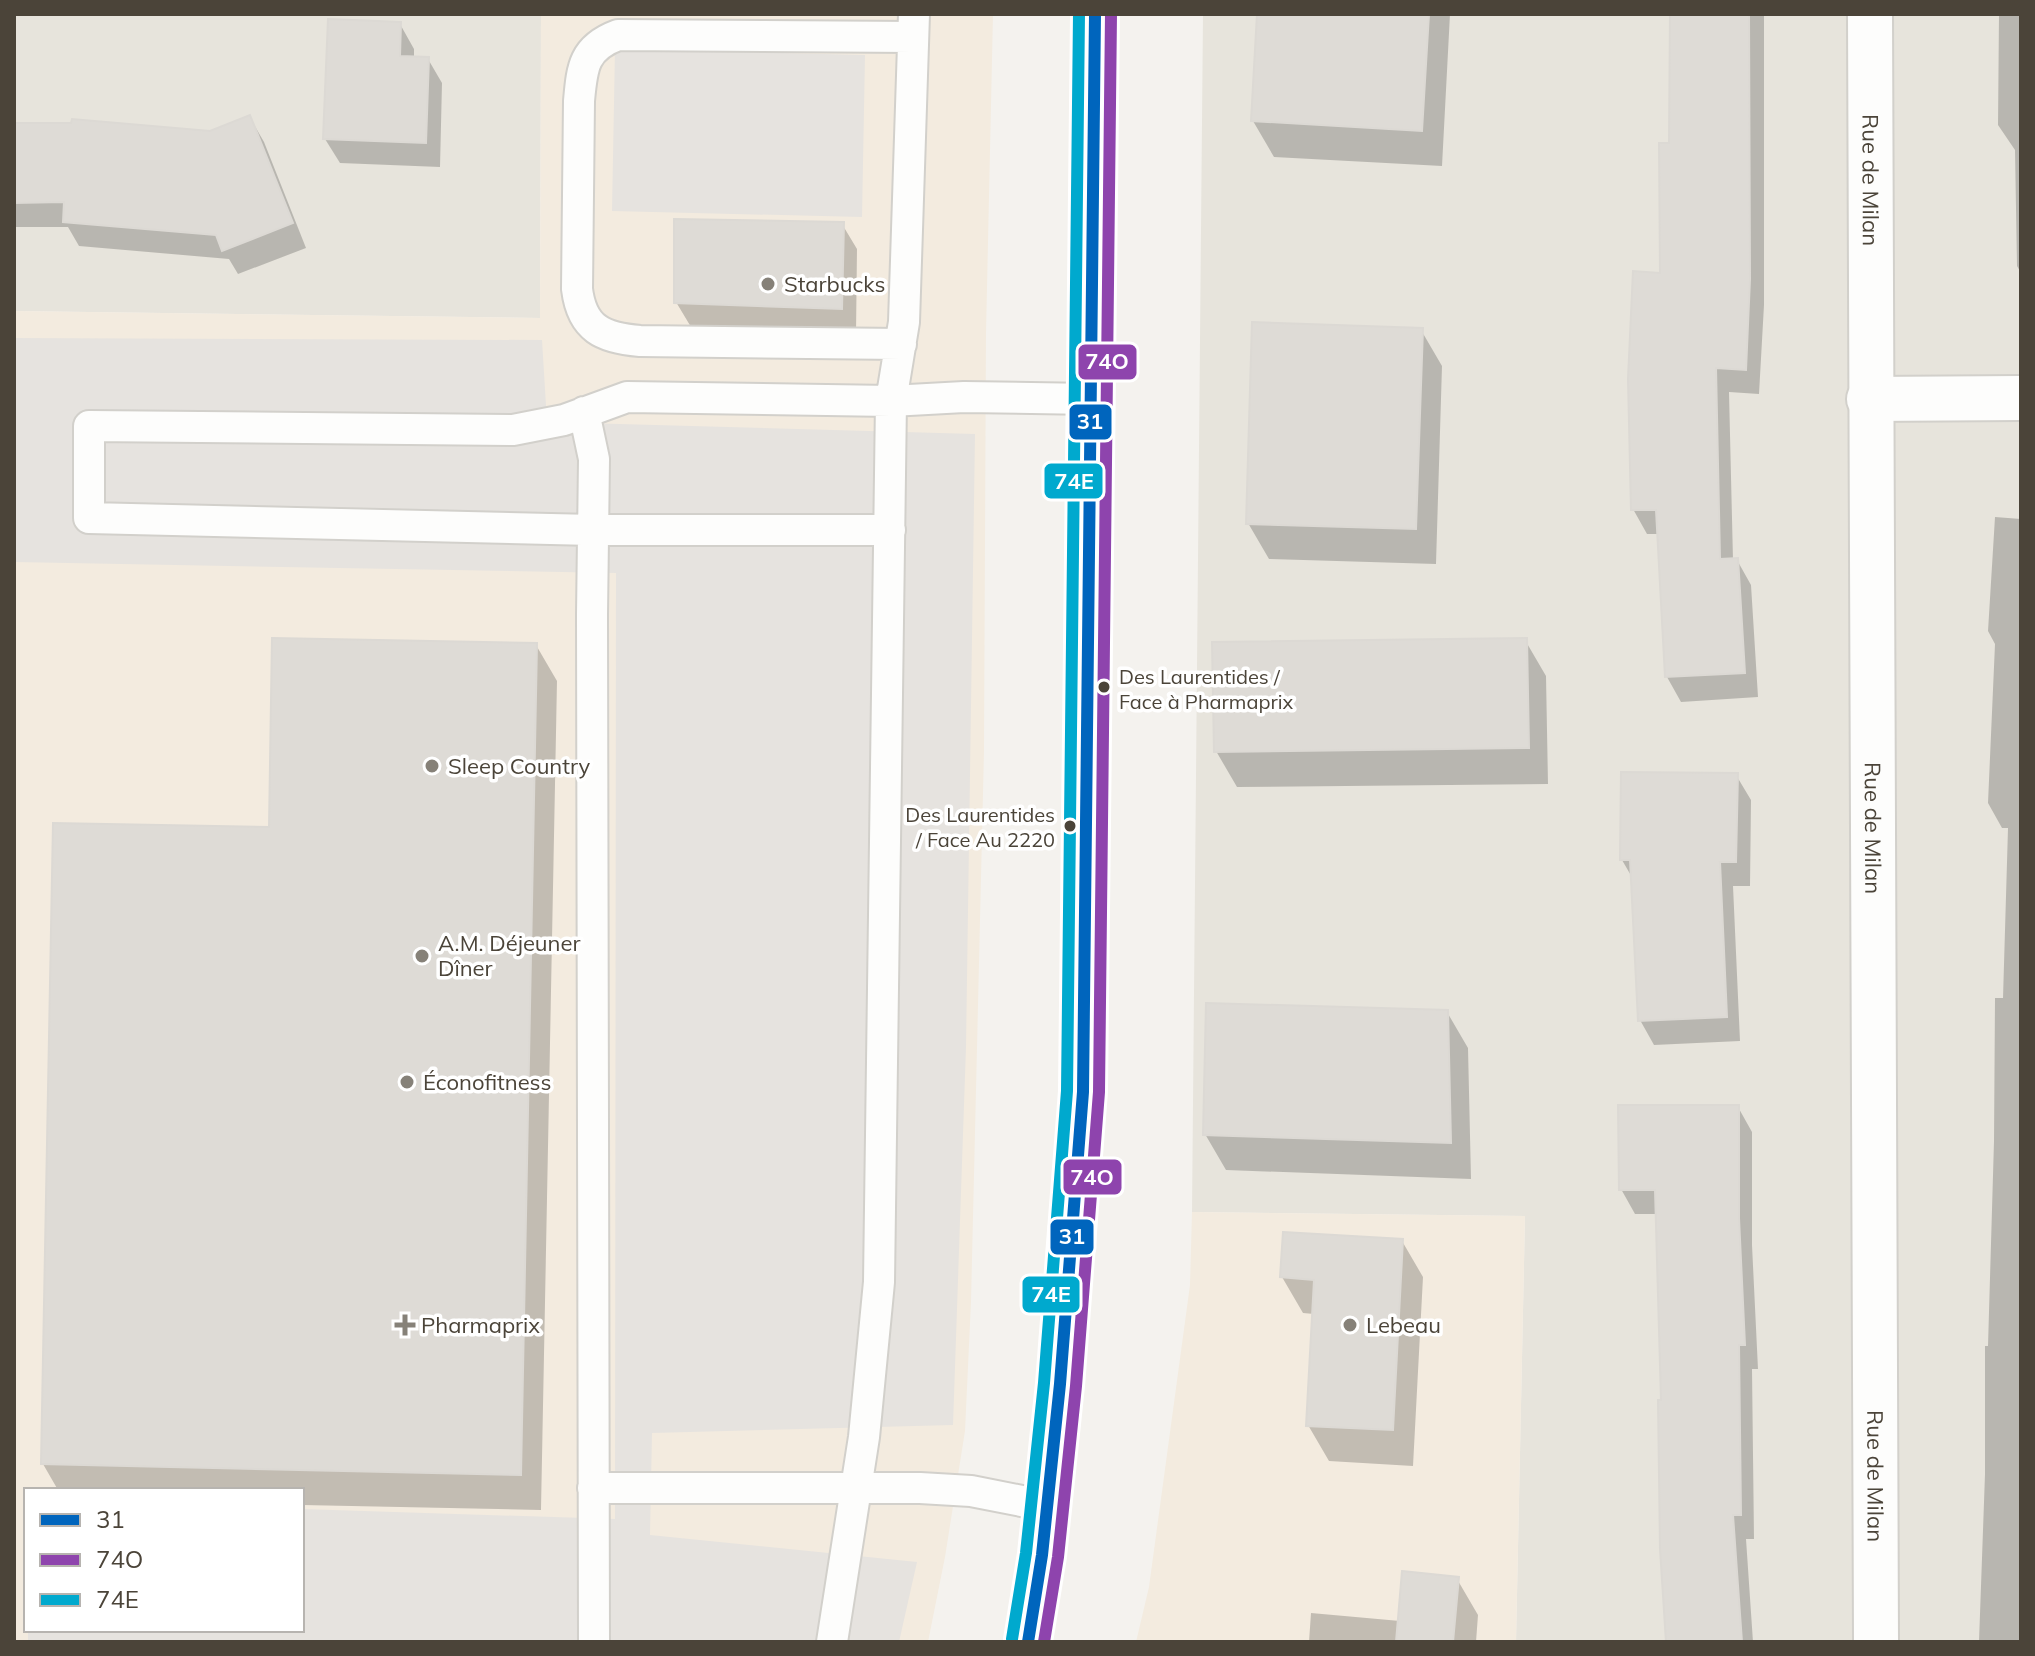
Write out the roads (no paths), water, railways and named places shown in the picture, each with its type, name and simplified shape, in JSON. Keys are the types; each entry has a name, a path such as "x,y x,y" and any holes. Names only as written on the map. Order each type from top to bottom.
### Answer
{"main road":[{"path":"1028,1642 1047,1506 1073,1235 1083,1092 1095,14"}],"street":[{"name":"Rue de Milan","path":"1870,14 1869,399 1876,1642"},
{"path":"1869,399 2021,398"}],"lane":[{"path":"832,1642 857,1490 872,1375 879,1282 891,401 901,344 904,322 913,26 618,35 605,40 587,58 582,71 579,101 577,289 584,315 602,334 615,339 640,341 901,344"},
{"path":"890,530 593,530 89,518 89,426 513,430 564,420 627,397 891,401 964,397 1092,399"},
{"path":"584,412 594,459 594,1642"},
{"path":"593,1488 920,1488 971,1491 1047,1506"}],"place":[{"name":"Starbucks","path":"768,284"},
{"name":"Des Laurentides / Face à Pharmaprix","path":"1104,687"},
{"name":"Sleep Country","path":"432,766"},
{"name":"Des Laurentides / Face Au 2220","path":"1070,826"},
{"name":"A.M. Déjeuner Dîner","path":"422,956"},
{"name":"Éconofitness","path":"407,1082"},
{"name":"Pharmaprix","path":"405,1325"},
{"name":"Lebeau","path":"1350,1325"}]}
